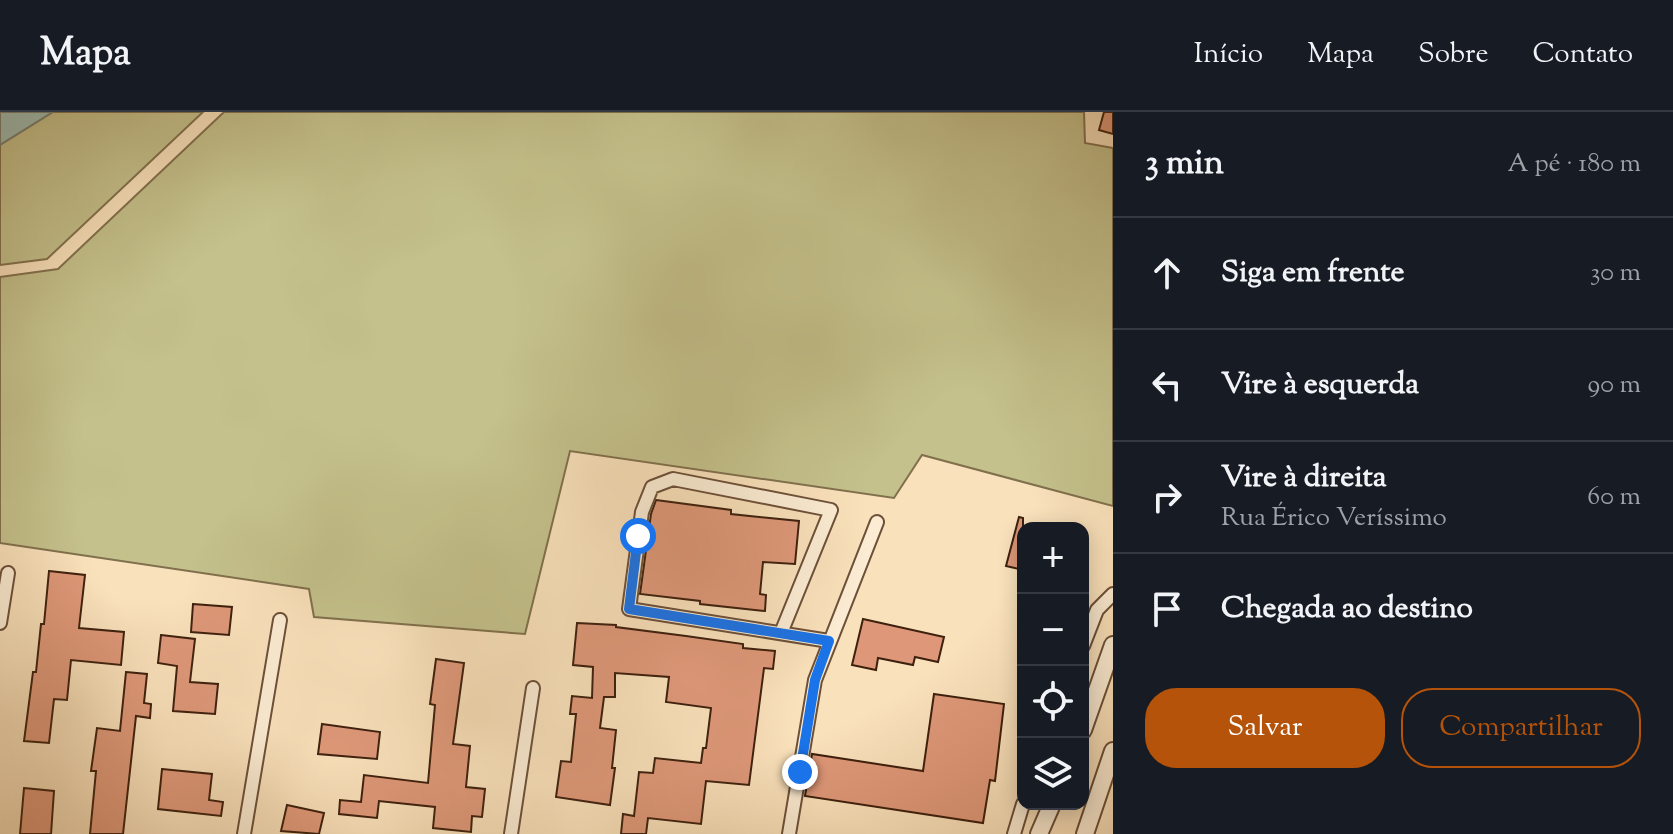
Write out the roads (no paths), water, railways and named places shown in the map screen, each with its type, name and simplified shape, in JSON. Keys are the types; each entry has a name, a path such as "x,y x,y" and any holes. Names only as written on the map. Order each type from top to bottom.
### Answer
{"street":[{"path":"781,633 831,510 673,479 652,487 642,512 629,609 829,641"},
{"path":"789,834 815,680 877,522"},
{"path":"0,623 8,573"},
{"path":"1089,631 1097,610 1113,594"},
{"path":"244,834 280,620"},
{"path":"1089,707 1113,645"},
{"path":"511,834 533,688"},
{"path":"1085,834 1113,753"},
{"path":"1014,834 1021,810"},
{"path":"1039,834 1049,810"}],"water":[{"path":"0,112 53,112 0,145"}]}
